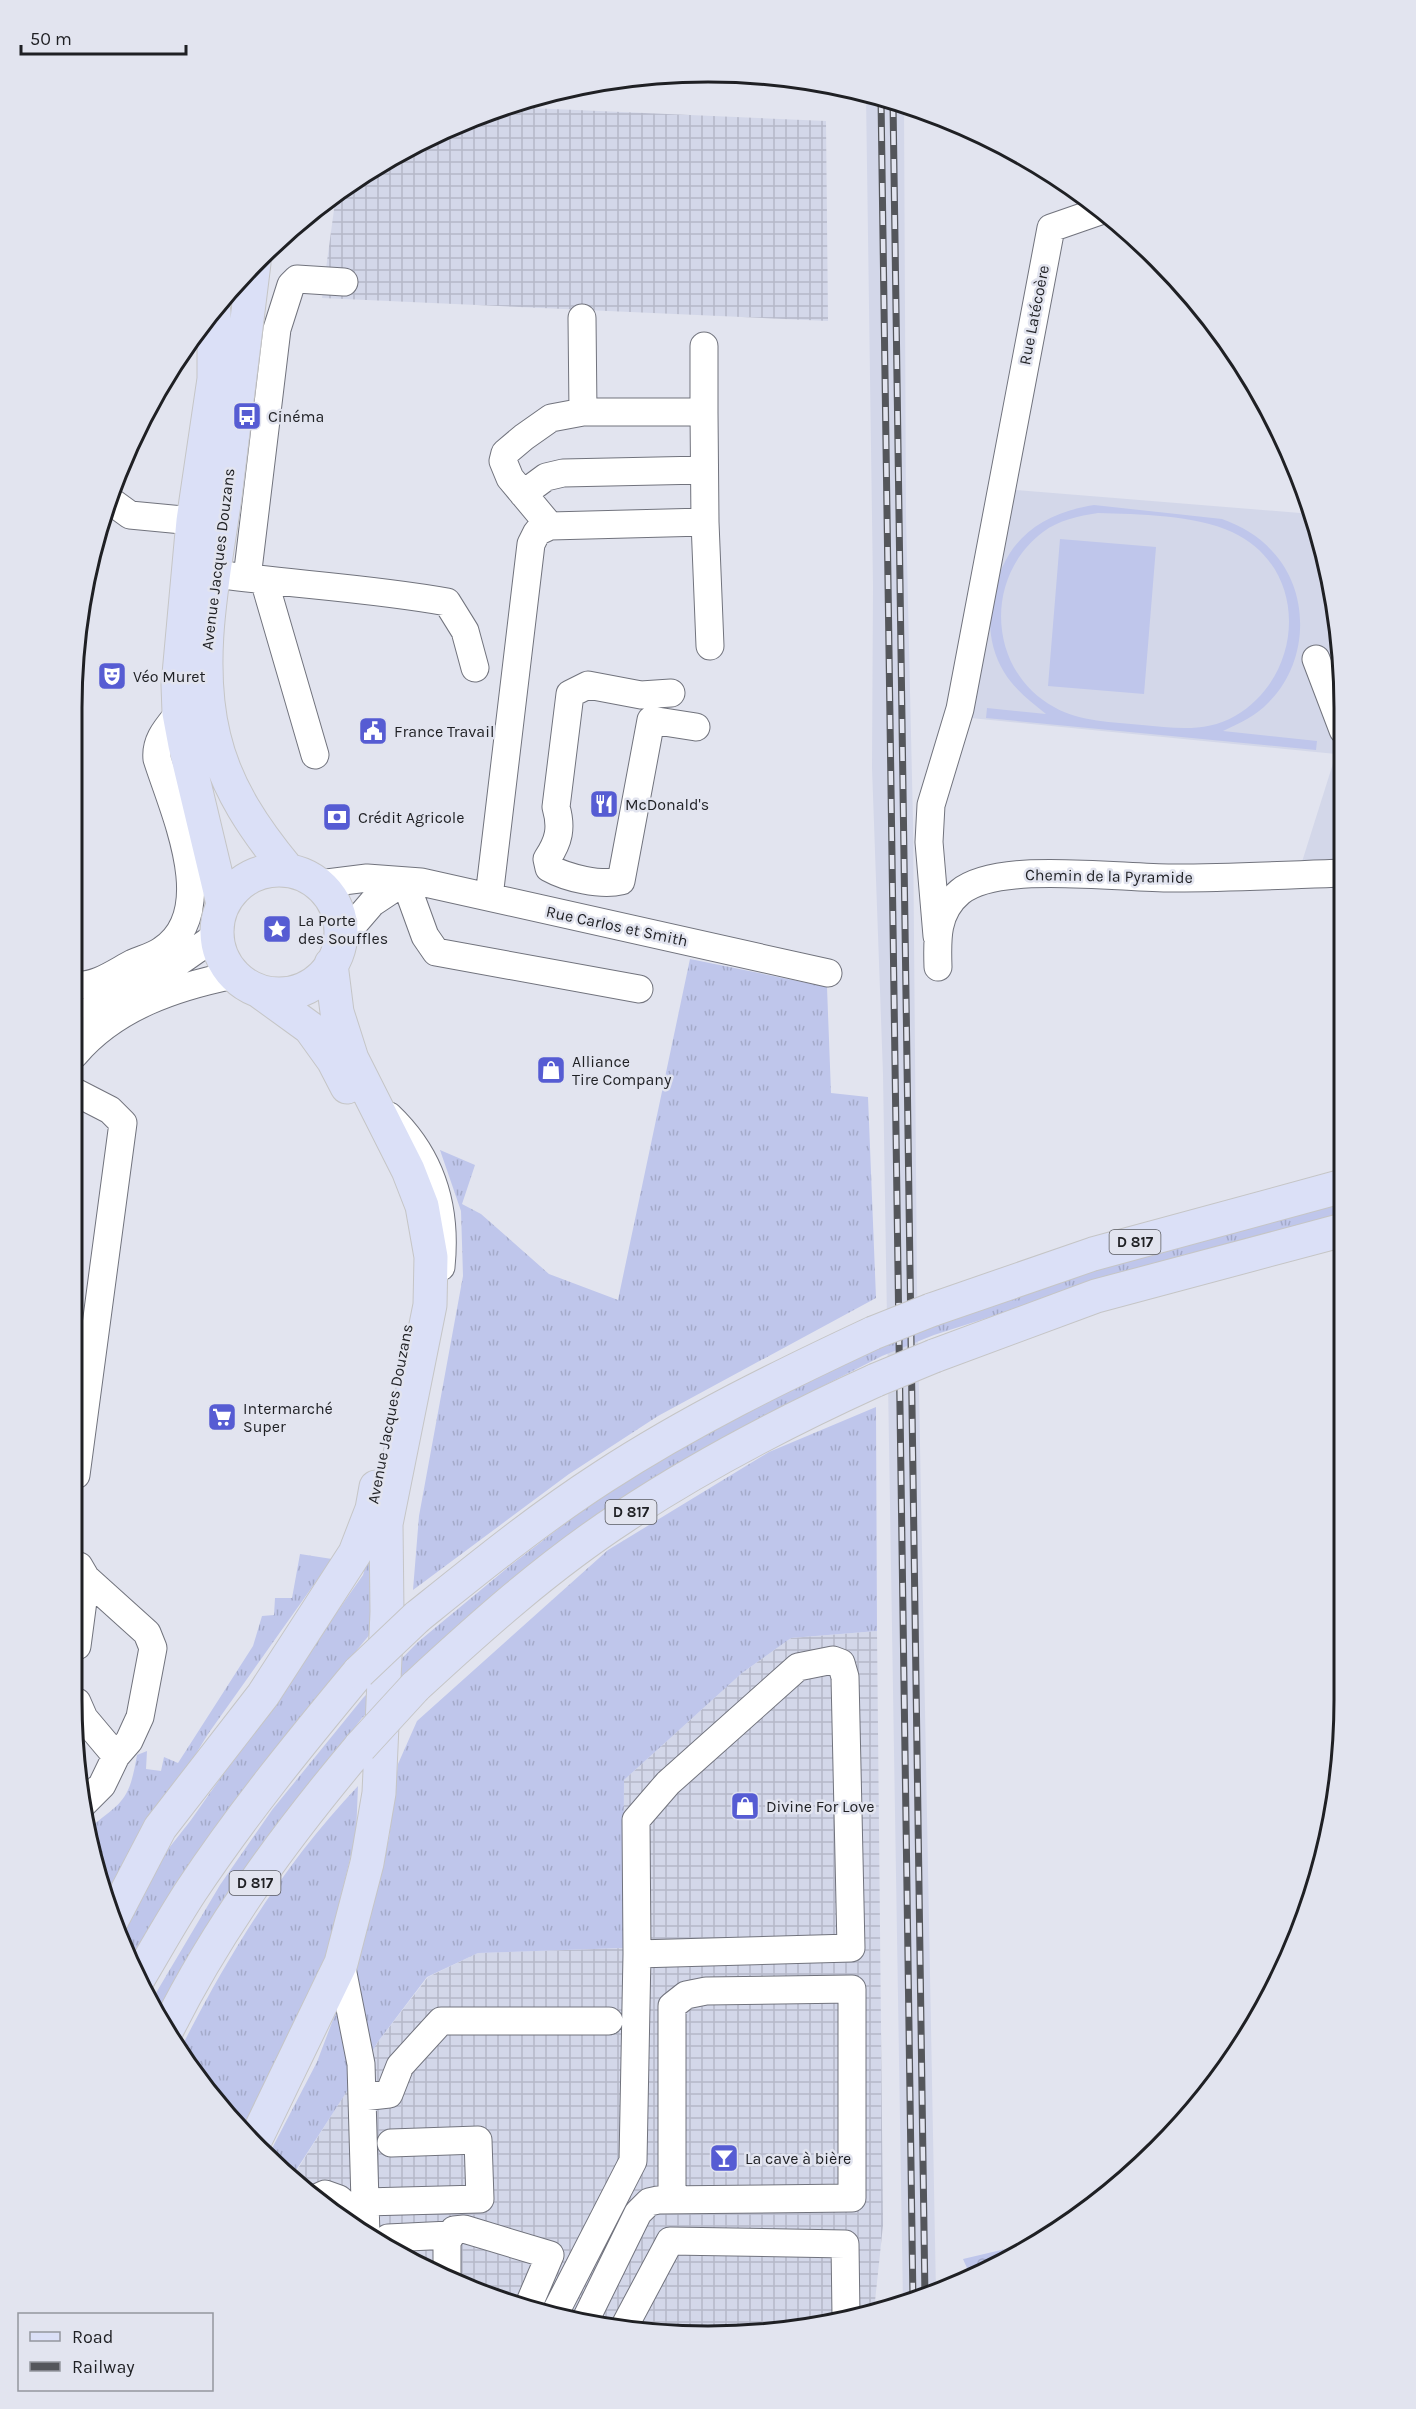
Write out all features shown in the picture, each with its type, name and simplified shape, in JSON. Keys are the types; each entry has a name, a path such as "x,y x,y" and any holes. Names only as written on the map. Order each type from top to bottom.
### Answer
{"main road":[{"name":"Avenue Jacques Douzans","path":"256,277 261,328 214,574 206,649 207,687 214,738 232,790 258,835 288,870"},
{"name":"Avenue Jacques Douzans","path":"214,325 214,379 193,521 179,669 179,713 223,904"},
{"path":"288,870 303,874 319,884 335,903 340,917 336,952 315,982 288,993 247,983 225,963 216,936 223,904 239,883 262,871 288,870"},
{"name":"Avenue Jacques Douzans","path":"258,2135 342,1963 367,1863 379,1793 387,1612 386,1524 430,1305 430,1257 422,1206 408,1170 352,1059 338,1012 336,952"},
{"name":"Avenue Jacques Douzans","path":"118,1908 160,1828 263,1695 355,1553 372,1509 411,1308 414,1254 410,1227 404,1203 386,1159 333,1060 310,1028 247,983"},
{"name":"D 817","path":"144,1971 190,1892 230,1834 288,1758 359,1672 417,1617 540,1520 604,1476 682,1429 768,1382 873,1333 931,1310 1093,1254 1334,1188"},
{"name":"D 817","path":"172,2023 185,1995 238,1906 298,1821 360,1747 415,1687 476,1630 539,1578 622,1517 711,1462 792,1419 934,1356 1096,1296 1334,1232"}],"street":[{"name":"Rue Latécoère","path":"937,936 929,842 931,805 960,709 1051,228 1091,214"},
{"path":"315,755 255,579 261,328 297,279 344,282"},
{"path":"582,318 583,412"},
{"path":"704,346 705,522 710,646"},
{"path":"549,526 523,494 502,461 505,453 551,418 583,412 704,412"},
{"path":"523,494 546,477 562,473 704,470"},
{"path":"117,505 130,515 193,521"},
{"path":"489,897 531,544 537,532 549,526 705,522"},
{"path":"214,574 382,591 447,602 465,631 475,668"},
{"path":"1316,659 1334,706"},
{"path":"671,693 641,695 588,685 570,694 556,807 561,822 557,844 547,859 549,868 560,874 612,884 621,881 651,720 696,727"},
{"path":"82,986 88,986 162,950 178,934 192,906 189,859 157,759 156,748 161,736 179,713"},
{"name":"Chemin de la Pyramide","path":"938,967 937,936 941,917 961,891 975,884 1011,875 1058,874 1173,878 1334,873"},
{"name":"Rue Carlos et Smith","path":"319,884 367,878 421,882 828,973"},
{"path":"336,952 372,903 405,882 425,936 436,952 639,989"},
{"path":"82,1014 153,980 216,936"},
{"path":"82,1046 90,1036 122,1014 191,984 247,983"},
{"path":"82,1096 111,1110 123,1123 82,1430"},
{"path":"82,1571 147,1634 153,1648 140,1717 129,1740 116,1756 102,1785 90,1797"},
{"path":"558,2308 633,2161 637,1954 636,1820 668,1783 798,1667 833,1660 841,1664 845,1677 851,1948 637,1954"},
{"path":"83,1715 116,1756"},
{"path":"342,1963 361,2064 366,2225"},
{"path":"589,2314 638,2213 649,2202 852,2198 852,1989 706,1991 686,1995 672,2006 672,2200"},
{"path":"362,2097 389,2094 400,2066 441,2021 609,2021"},
{"path":"365,2202 480,2199 478,2140 391,2143"},
{"path":"324,2194 339,2199 350,2210 350,2213"},
{"path":"448,2269 450,2235 454,2230 464,2229 550,2255 531,2300"},
{"path":"388,2239 450,2235"},
{"path":"627,2321 670,2241 845,2244 846,2310"}],"shaded area":[{"path":"866,103 904,114 906,515 913,822 917,1285 936,2283 903,2295 883,1074 872,768 873,587"},
{"path":"533,108 826,121 828,321 322,298 334,207 395,166 431,147 507,116"},
{"path":"1004,489 1302,513 1312,546 1328,626 1334,708 1334,754 971,718"},
{"path":"1334,760 1334,863 1301,865"},
{"path":"877,1631 883,2225 875,2304 790,2321 708,2326 626,2321 546,2305 469,2279 395,2243 360,2221 296,2171 377,2043 428,1977 478,1953 623,1948 624,1780 742,1673 791,1638"}],"green space":[{"path":"1094,505 1222,519 1249,532 1267,545 1285,568 1294,586 1299,606 1298,647 1292,667 1282,686 1269,702 1242,722 1223,731 1317,741 1316,750 986,718 987,708 1046,714 1018,690 999,663 991,635 991,606 998,577 1015,545 1041,523 1074,509","holes":["1098,513 1166,516 1217,526 1232,532 1257,549 1275,570 1286,595 1289,622 1285,649 1275,675 1258,698 1235,716 1213,725 1190,728 1108,722 1075,716 1054,707 1032,691 1016,671 1006,648 1001,623 1003,598 1010,573 1024,551 1043,532 1076,517"]},
{"path":"1060,539 1156,547 1144,694 1048,686"},
{"path":"690,959 827,987 831,1093 868,1097 876,1298 658,1416 569,1474 413,1590 419,1516 463,1276 461,1211 440,1150 475,1165 462,1204 481,1214 549,1274 618,1300"},
{"path":"1334,1202 1334,1216 1176,1257 934,1335 882,1356 766,1415 433,1649 362,1718 330,1759 163,2008 155,1994 220,1885 272,1810 363,1698 418,1642 511,1565 588,1506 675,1450 844,1360 1042,1286"},
{"path":"876,1407 877,1631 791,1638 742,1673 624,1780 623,1948 478,1953 427,1977 377,2043 367,2061 354,1974 389,1838 398,1764 417,1721 608,1550 769,1452"},
{"path":"372,1545 376,1627 301,1717 138,1957 123,1921 147,1876 191,1820 363,1575"},
{"path":"300,1554 332,1559 208,1734 112,1890 95,1823 123,1799 131,1782 137,1755 147,1751 146,1769 161,1771 164,1757 178,1763 253,1646 262,1616 274,1615 275,1598 292,1598"},
{"path":"358,1786 356,1835 327,1952 303,2022 250,2126 212,2082 184,2042 259,1912 331,1816"},
{"path":"337,2009 351,2085 296,2171 272,2149 317,2062"},
{"path":"1013,2247 968,2270 963,2259"}],"railway":[{"path":"881,107 913,2292"},
{"path":"893,111 925,2287"}],"place":[{"name":"Cinéma","path":"247,416"},
{"name":"Véo Muret","path":"112,676"},
{"name":"France Travail","path":"373,731"},
{"name":"McDonald's","path":"604,804"},
{"name":"Crédit Agricole","path":"337,817"},
{"name":"La Porte des Souffles","path":"277,929"},
{"name":"Alliance Tire Company","path":"551,1070"},
{"name":"Intermarché Super","path":"222,1417"},
{"name":"Divine For Love","path":"745,1806"},
{"name":"La cave à bière","path":"724,2158"}]}
